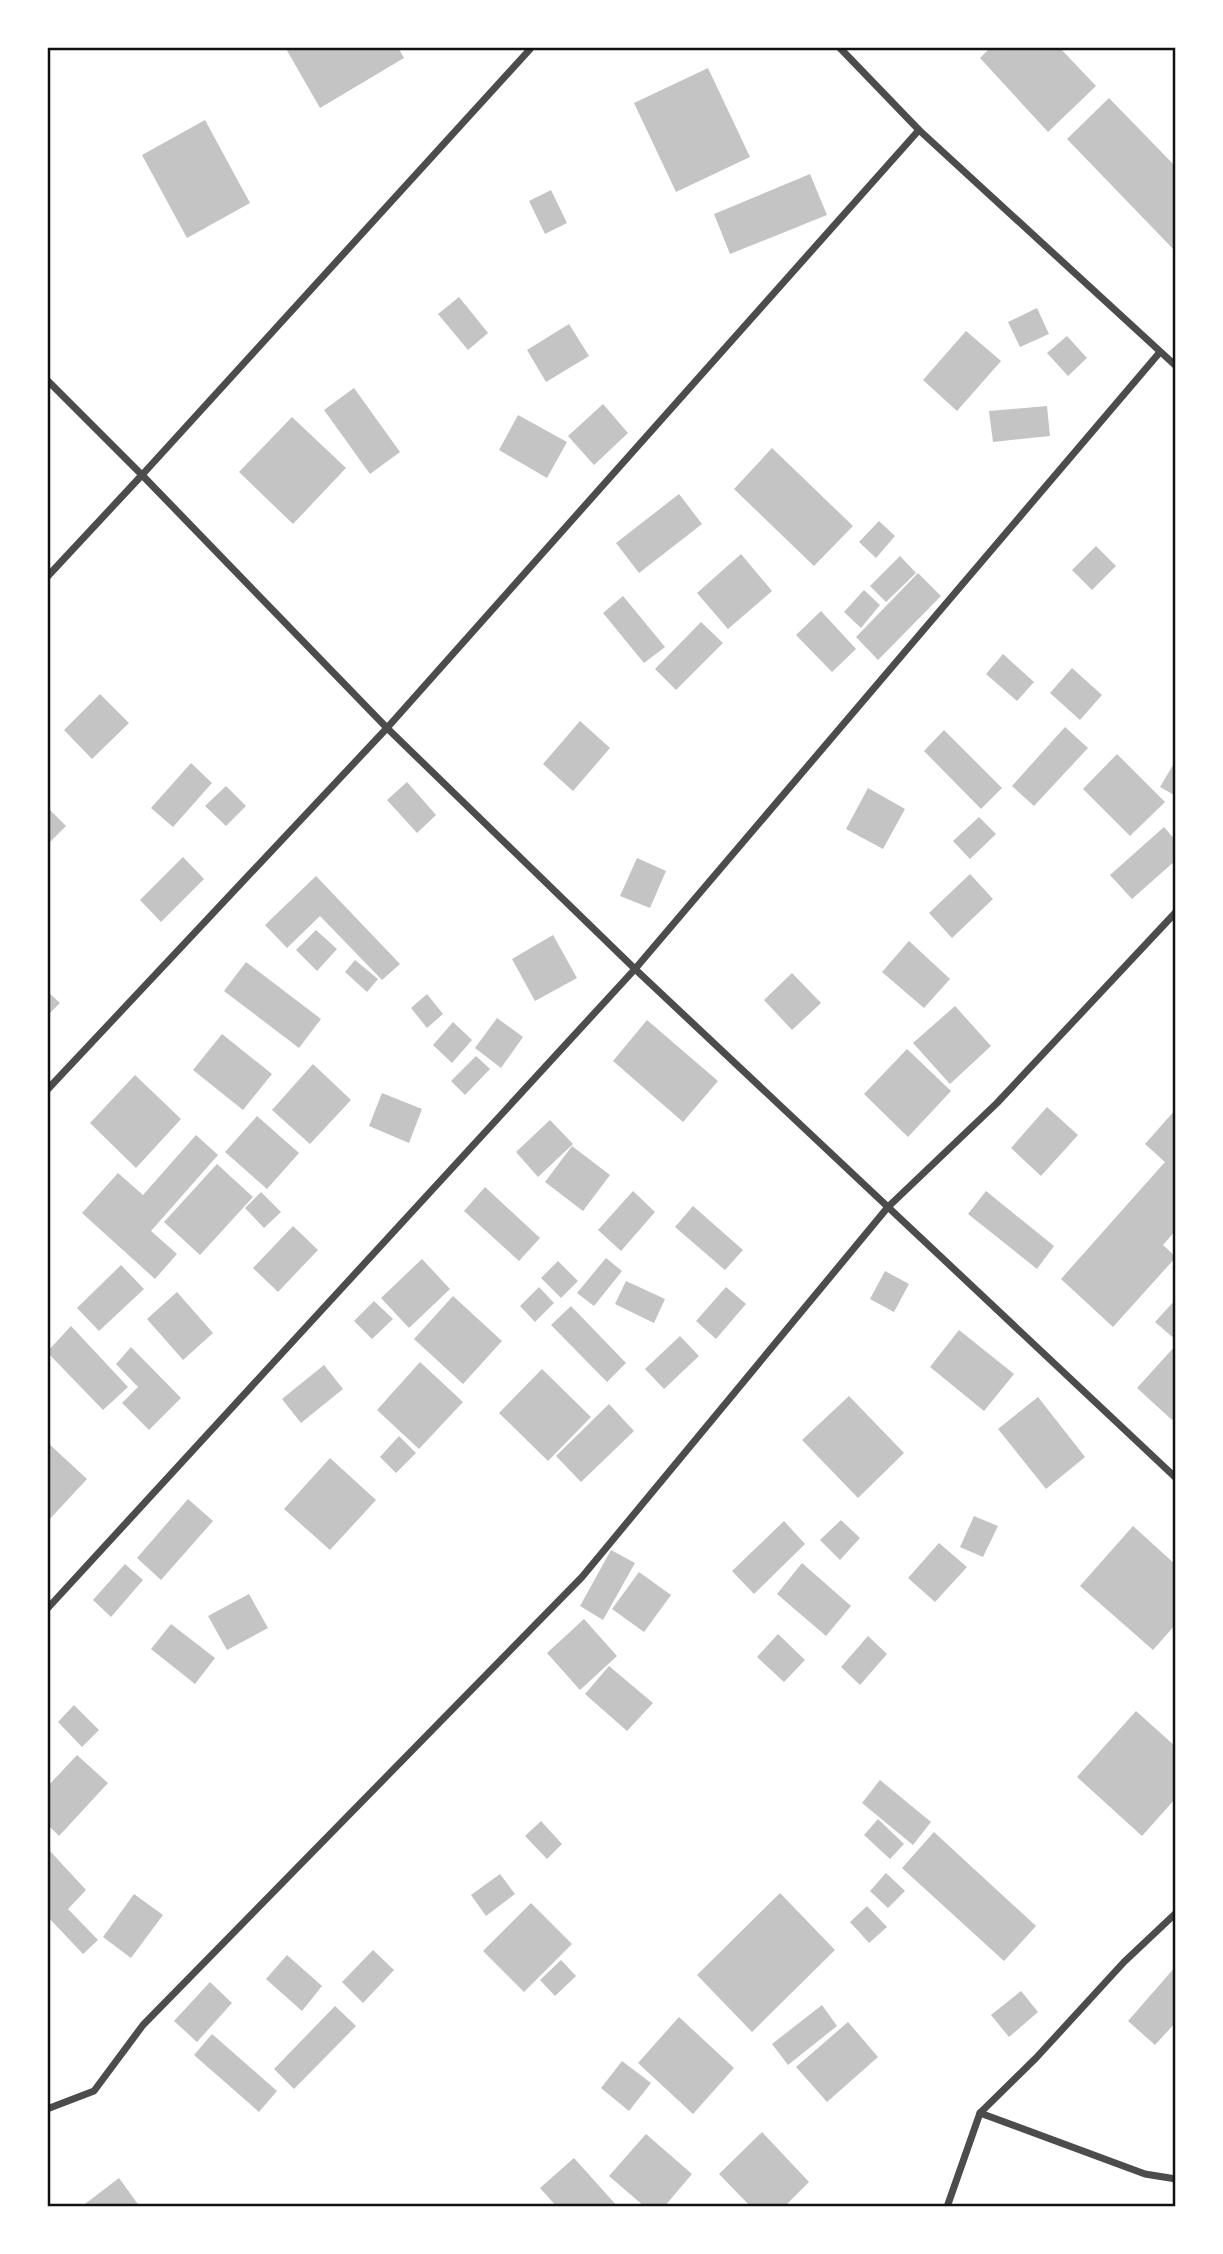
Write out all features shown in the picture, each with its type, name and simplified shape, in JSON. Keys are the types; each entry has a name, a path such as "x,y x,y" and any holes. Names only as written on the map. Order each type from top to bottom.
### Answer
{"street":[{"path":"47,577 532,47"},
{"path":"839,47 919,130 1176,366"},
{"path":"47,1090 387,728 919,130"},
{"path":"47,1609 635,969 1160,352"},
{"path":"47,380 387,728 635,969 1176,1478"},
{"path":"47,2109 94,2091 143,2025 582,1577 888,1207 998,1103 1176,912"},
{"path":"947,2207 980,2113 1124,1962 1176,1913"},
{"path":"980,2113 1145,2174 1176,2179"}],"building":[{"path":"285,47 398,47 404,58 320,108"},
{"path":"991,47 1059,47 1096,86 1048,132 980,58"},
{"path":"708,68 750,157 676,192 634,103"},
{"path":"1109,98 1176,167 1176,252 1067,139"},
{"path":"205,120 250,203 187,238 142,155"},
{"path":"810,174 827,215 730,254 714,214"},
{"path":"551,190 567,223 545,234 529,201"},
{"path":"459,297 488,333 468,350 438,314"},
{"path":"1037,308 1049,334 1020,347 1008,322"},
{"path":"569,324 589,356 546,382 527,350"},
{"path":"966,331 1001,361 957,411 923,380"},
{"path":"1067,336 1087,358 1068,376 1047,353"},
{"path":"354,388 400,452 370,474 324,410"},
{"path":"603,404 628,433 594,465 568,436"},
{"path":"1047,406 1050,436 993,442 989,411"},
{"path":"518,415 567,442 547,478 499,450"},
{"path":"292,417 346,468 293,524 239,472"},
{"path":"772,448 853,526 814,566 734,489"},
{"path":"679,494 702,524 639,573 616,543"},
{"path":"879,521 895,536 876,558 859,542"},
{"path":"1096,546 1116,566 1092,590 1072,570"},
{"path":"741,554 772,591 728,629 697,593"},
{"path":"900,556 916,573 886,602 870,586"},
{"path":"918,573 941,596 878,660 856,637"},
{"path":"864,590 880,605 861,628 844,612"},
{"path":"623,596 665,647 644,663 603,613"},
{"path":"821,611 856,649 832,672 796,635"},
{"path":"701,622 723,643 676,690 655,669"},
{"path":"1003,654 1034,682 1017,701 986,674"},
{"path":"1072,668 1102,695 1080,720 1050,693"},
{"path":"100,694 129,723 92,759 64,730"},
{"path":"580,721 610,748 573,791 543,764"},
{"path":"1065,727 1088,748 1034,806 1012,786"},
{"path":"944,730 1002,788 981,809 924,751"},
{"path":"1117,754 1165,802 1130,836 1083,789"},
{"path":"1176,760 1176,796 1160,787"},
{"path":"191,763 212,783 173,827 151,808"},
{"path":"407,782 436,815 417,833 387,800"},
{"path":"226,786 246,806 226,826 205,806"},
{"path":"868,788 905,809 883,849 846,829"},
{"path":"47,807 66,826 47,845"},
{"path":"979,817 996,834 970,859 953,841"},
{"path":"1164,827 1176,841 1176,860 1132,899 1110,875"},
{"path":"183,857 204,879 161,922 140,900"},
{"path":"637,858 666,871 650,908 620,896"},
{"path":"970,874 993,899 952,938 929,913"},
{"path":"316,876 400,964 382,980 320,916 287,948 265,925"},
{"path":"316,930 337,949 317,971 296,950"},
{"path":"553,935 577,978 535,1001 512,959"},
{"path":"909,941 950,979 924,1008 882,972"},
{"path":"355,960 378,979 367,992 345,972"},
{"path":"246,962 321,1019 299,1048 224,991"},
{"path":"792,973 821,1003 792,1030 764,1000"},
{"path":"47,991 60,1003 47,1016"},
{"path":"427,994 443,1014 427,1028 411,1008"},
{"path":"955,1006 991,1046 950,1084 913,1043"},
{"path":"497,1018 523,1037 501,1068 475,1048"},
{"path":"647,1020 718,1081 683,1122 613,1061"},
{"path":"453,1022 472,1040 452,1063 433,1045"},
{"path":"222,1034 272,1074 243,1110 193,1070"},
{"path":"907,1049 951,1091 908,1137 864,1094"},
{"path":"476,1056 490,1069 465,1095 451,1081"},
{"path":"313,1064 351,1100 310,1144 272,1110"},
{"path":"135,1075 181,1119 136,1168 90,1123"},
{"path":"382,1093 422,1109 409,1143 369,1126"},
{"path":"1047,1107 1078,1135 1041,1176 1011,1148"},
{"path":"1176,1109 1176,1230 1163,1245 1176,1257 1113,1327 1061,1279 1165,1162 1145,1144"},
{"path":"257,1116 299,1153 267,1189 225,1152"},
{"path":"550,1120 573,1144 538,1177 516,1152"},
{"path":"196,1135 218,1155 151,1231 177,1254 155,1279 82,1213 118,1173 143,1195"},
{"path":"572,1146 610,1175 583,1211 545,1182"},
{"path":"217,1164 253,1197 200,1255 164,1222"},
{"path":"485,1187 540,1238 519,1261 464,1211"},
{"path":"633,1191 655,1212 621,1251 598,1230"},
{"path":"986,1191 1054,1246 1037,1269 968,1214"},
{"path":"261,1192 281,1212 264,1228 245,1208"},
{"path":"693,1206 743,1250 725,1270 675,1227"},
{"path":"293,1226 318,1250 278,1292 253,1268"},
{"path":"606,1258 622,1271 594,1306 577,1293"},
{"path":"422,1259 450,1289 409,1328 381,1298"},
{"path":"558,1261 578,1281 561,1298 541,1278"},
{"path":"121,1265 144,1289 99,1331 77,1308"},
{"path":"885,1271 909,1284 894,1312 870,1299"},
{"path":"626,1281 665,1299 654,1323 615,1304"},
{"path":"539,1287 554,1303 535,1322 520,1306"},
{"path":"726,1287 746,1304 716,1339 696,1321"},
{"path":"177,1292 213,1333 183,1360 147,1319"},
{"path":"453,1296 502,1341 463,1384 414,1339"},
{"path":"1176,1299 1176,1340 1155,1322"},
{"path":"374,1301 393,1319 372,1339 354,1321"},
{"path":"571,1306 626,1363 607,1382 551,1325"},
{"path":"71,1326 128,1387 103,1410 47,1352"},
{"path":"959,1330 1014,1374 984,1411 930,1367"},
{"path":"680,1336 699,1356 664,1389 645,1369"},
{"path":"1176,1345 1176,1416 1172,1420 1137,1388"},
{"path":"131,1347 181,1398 149,1430 122,1403 138,1387 116,1364"},
{"path":"420,1362 463,1402 419,1449 377,1410"},
{"path":"324,1365 343,1389 301,1423 282,1399"},
{"path":"542,1369 591,1417 548,1461 499,1413"},
{"path":"849,1396 904,1453 858,1498 802,1440"},
{"path":"1038,1397 1085,1457 1046,1489 998,1429"},
{"path":"609,1404 634,1431 581,1482 556,1456"},
{"path":"399,1436 416,1453 396,1473 380,1457"},
{"path":"47,1442 87,1479 47,1522"},
{"path":"330,1458 376,1500 330,1550 284,1509"},
{"path":"188,1499 213,1521 161,1580 137,1558"},
{"path":"974,1516 998,1526 983,1557 960,1547"},
{"path":"841,1520 860,1538 840,1560 820,1540"},
{"path":"784,1521 805,1544 754,1594 732,1571"},
{"path":"1133,1526 1176,1565 1176,1624 1153,1650 1080,1586"},
{"path":"939,1543 967,1567 935,1602 908,1578"},
{"path":"611,1550 635,1563 603,1620 580,1606"},
{"path":"802,1563 851,1606 826,1636 777,1594"},
{"path":"125,1564 143,1580 111,1617 93,1600"},
{"path":"639,1572 671,1595 644,1632 612,1609"},
{"path":"249,1594 268,1628 227,1650 208,1616"},
{"path":"584,1619 617,1656 580,1690 547,1653"},
{"path":"171,1624 215,1658 195,1684 151,1649"},
{"path":"778,1634 805,1660 784,1682 757,1657"},
{"path":"868,1636 887,1654 860,1685 841,1667"},
{"path":"609,1666 653,1703 627,1731 585,1694"},
{"path":"74,1705 99,1730 82,1747 58,1722"},
{"path":"1136,1711 1176,1747 1176,1798 1142,1836 1077,1777"},
{"path":"77,1755 108,1783 59,1836 47,1824 47,1787"},
{"path":"880,1780 931,1822 913,1845 862,1803"},
{"path":"878,1819 904,1844 890,1859 864,1835"},
{"path":"541,1821 562,1844 547,1859 525,1836"},
{"path":"934,1832 1036,1926 1004,1961 902,1868"},
{"path":"50,1851 86,1890 68,1909 98,1940 83,1954 47,1916 47,1854"},
{"path":"886,1873 905,1891 888,1908 870,1891"},
{"path":"500,1874 515,1894 486,1916 471,1895"},
{"path":"780,1893 835,1950 752,2032 697,1975"},
{"path":"134,1894 163,1915 131,1958 103,1937"},
{"path":"531,1903 572,1944 524,1992 483,1951"},
{"path":"867,1906 887,1927 869,1943 850,1922"},
{"path":"373,1950 394,1970 363,2003 342,1982"},
{"path":"287,1955 322,1986 302,2011 266,1979"},
{"path":"561,1960 576,1976 555,1996 540,1980"},
{"path":"1176,1966 1176,2022 1155,2045 1128,2021"},
{"path":"210,1982 232,2003 197,2042 174,2021"},
{"path":"1021,1991 1038,2012 1009,2037 991,2015"},
{"path":"822,2005 837,2026 788,2065 772,2044"},
{"path":"335,2006 356,2026 294,2089 274,2069"},
{"path":"679,2017 734,2068 693,2114 638,2063"},
{"path":"848,2022 878,2057 827,2102 796,2067"},
{"path":"212,2034 277,2091 259,2112 194,2055"},
{"path":"622,2061 651,2083 629,2111 601,2088"},
{"path":"762,2132 809,2182 784,2207 751,2207 719,2174"},
{"path":"646,2134 692,2174 664,2207 645,2207 609,2176"},
{"path":"574,2158 618,2207 557,2207 540,2188"},
{"path":"119,2178 140,2207 81,2207"}]}
